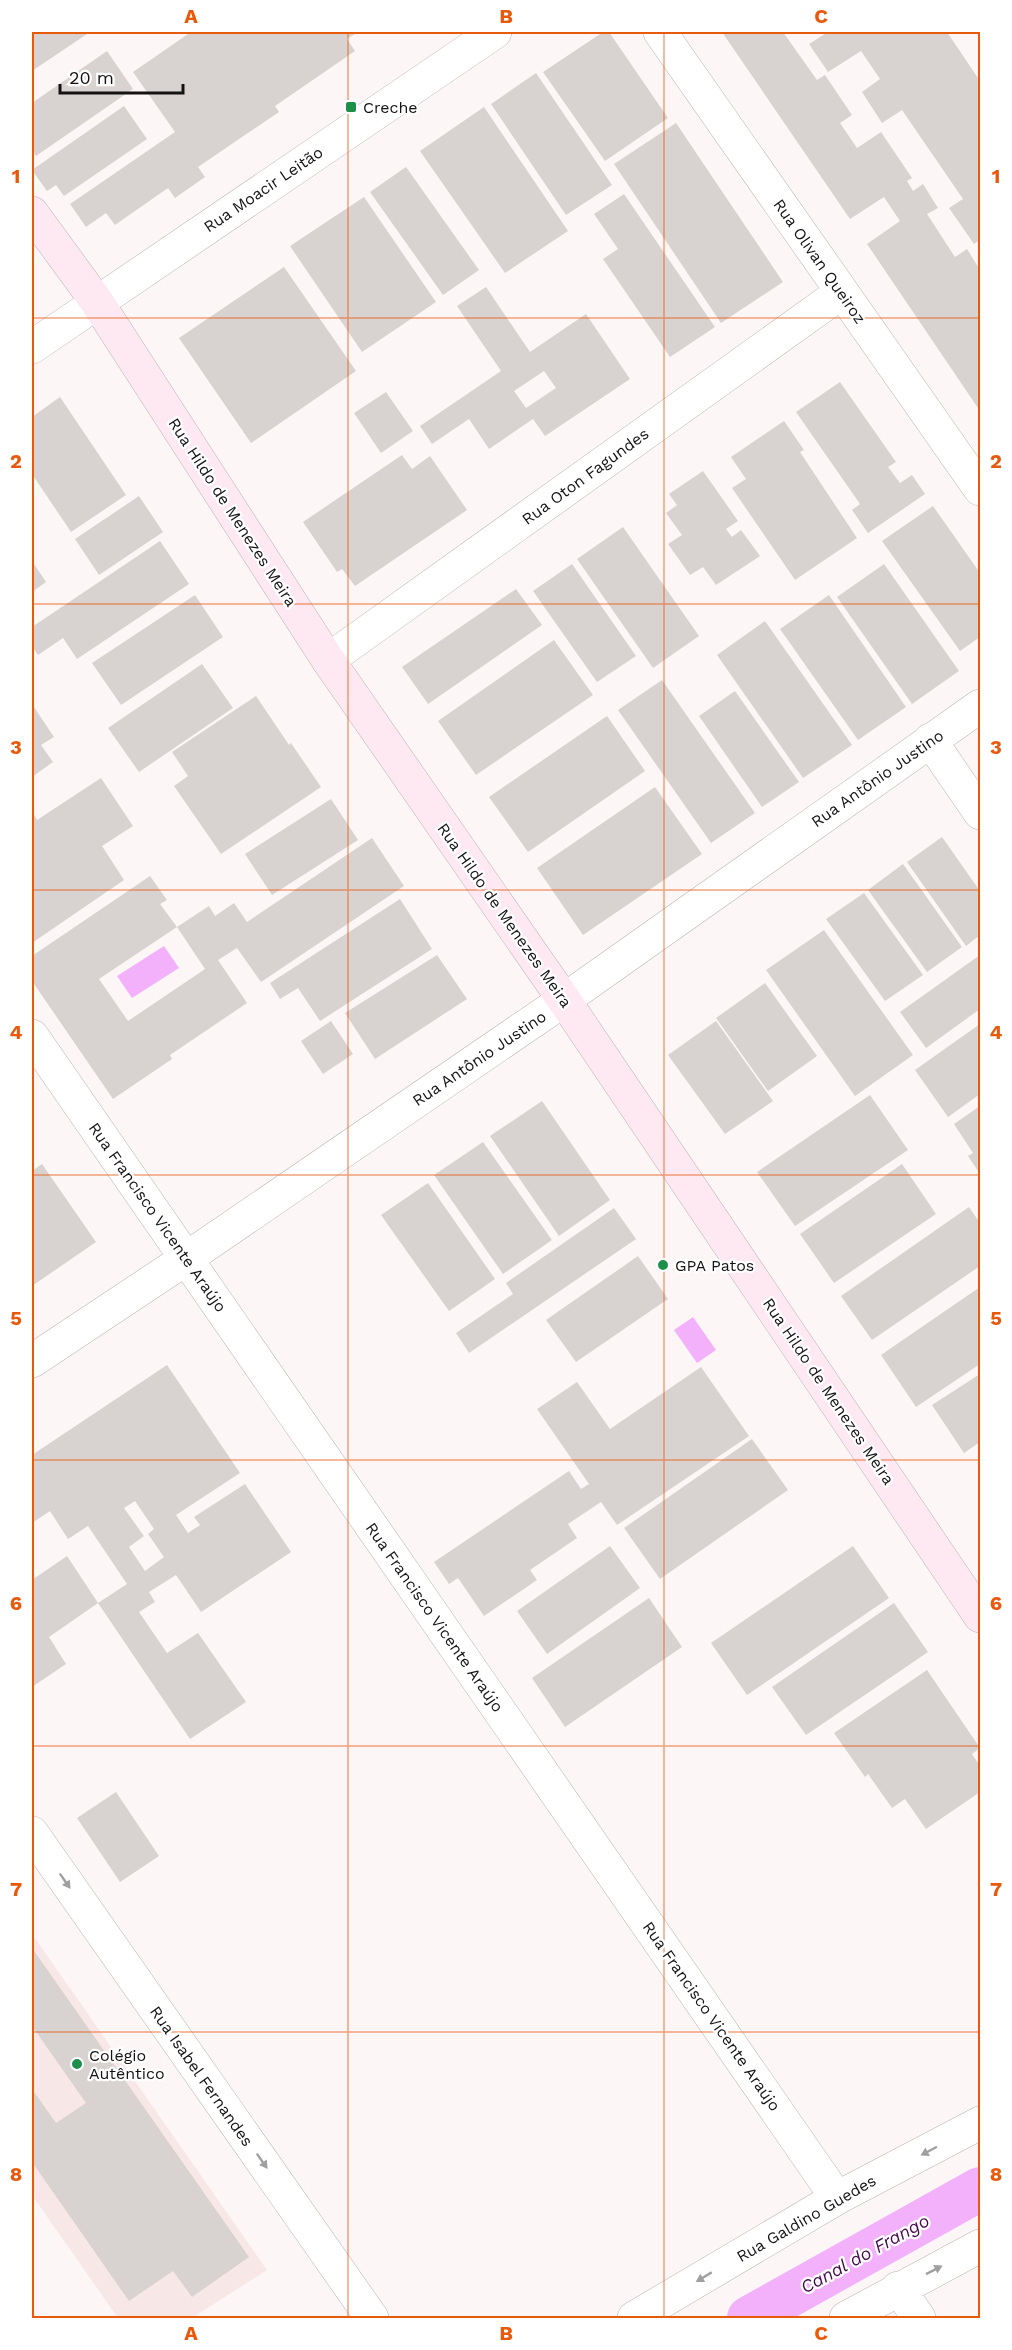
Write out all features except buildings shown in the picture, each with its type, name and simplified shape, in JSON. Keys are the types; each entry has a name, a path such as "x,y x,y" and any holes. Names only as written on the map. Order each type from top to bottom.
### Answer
{"street":[{"name":"Rua Moacir Leitão","path":"32,348 495,32"},
{"name":"Rua Olivan Queiroz","path":"660,32 981,489"},
{"name":"Rua Hildo de Menezes Meira","path":"32,213 97,302 328,660 564,1000 981,1616"},
{"name":"Rua Oton Fagundes","path":"328,660 842,292"},
{"name":"Rua Antônio Justino","path":"32,1361 187,1258 564,1000 981,706"},
{"path":"930,740 981,813"},
{"name":"Rua Francisco Vicente Araújo","path":"32,1036 837,2198"},
{"name":"Rua Isabel Fernandes","path":"32,1833 372,2319"},
{"name":"Rua Galdino Guedes","path":"634,2319 837,2198 981,2123"},
{"path":"846,2319 981,2246"},
{"path":"898,2289 919,2319"}],"shaded area":[{"path":"164,946 179,968 132,998 117,976"},
{"path":"693,1317 716,1350 697,1363 674,1330"},
{"name":"Colégio Autêntico","path":"32,1934 267,2270 192,2318 118,2318 32,2195"}],"waterway":[{"name":"Canal do Frango","path":"749,2318 980,2189"}],"place":[{"name":"Creche","path":"351,107"},
{"name":"GPA Patos","path":"663,1265"},
{"name":"Colégio Autêntico","path":"77,2064"}]}
